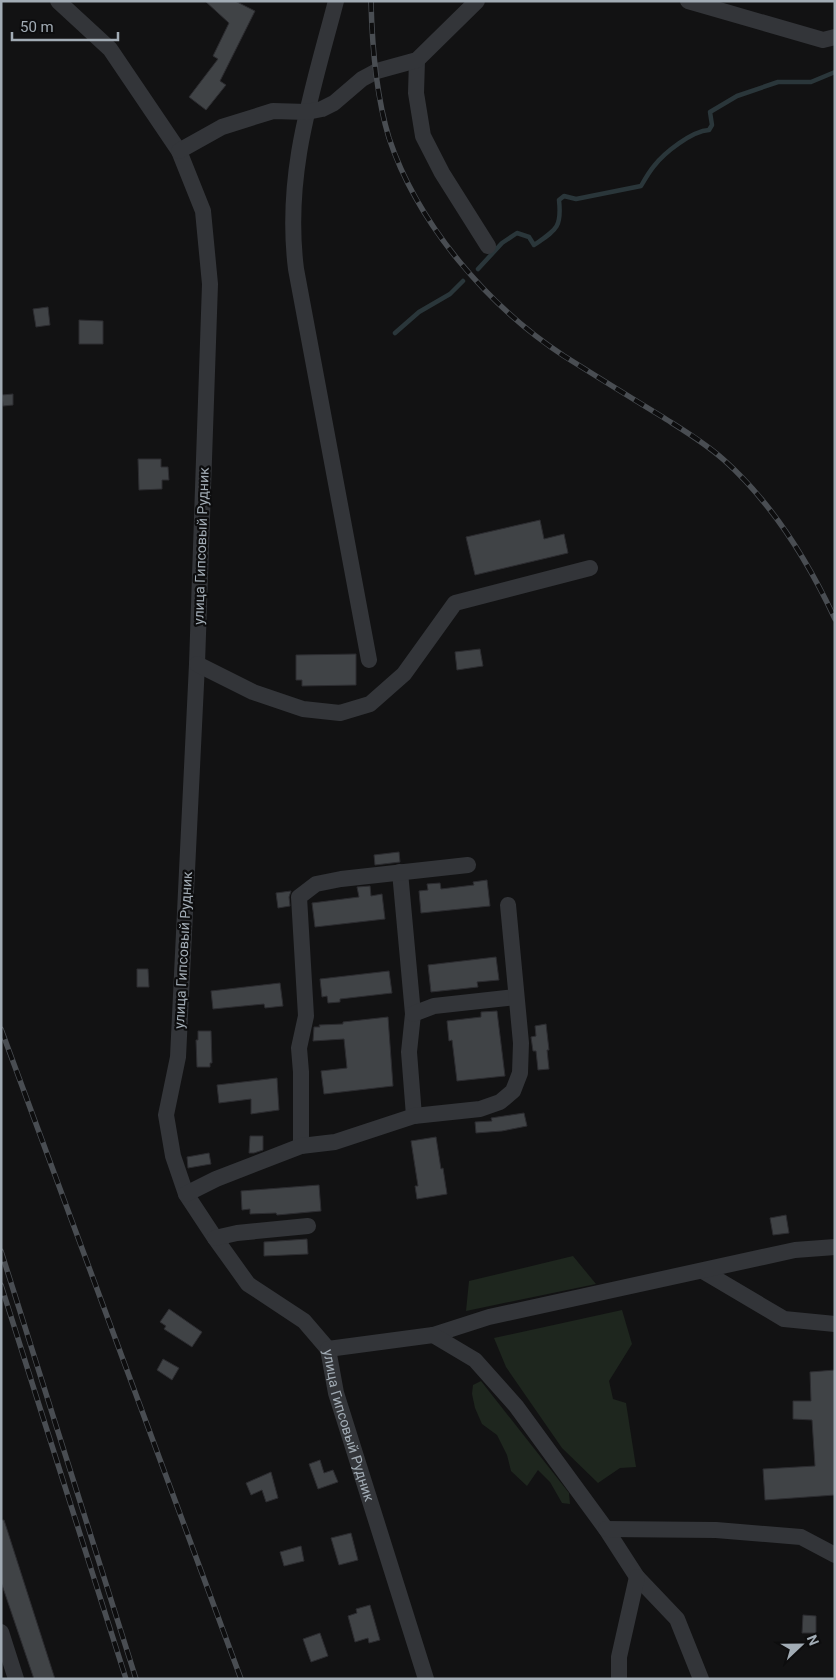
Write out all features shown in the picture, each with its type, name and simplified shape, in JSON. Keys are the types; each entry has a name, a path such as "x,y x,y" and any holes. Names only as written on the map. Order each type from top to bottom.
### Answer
{"street":[{"name":"улица Гипсовый Рудник","path":"58,1 110,49 179,151 203,211 210,284 197,664 178,1057 166,1115 173,1156 186,1194 248,1284 304,1321 328,1349 336,1393 426,1679"},
{"path":"336,1 307,112 296,169 293,203 293,244 370,660"},
{"path":"179,151 222,127 273,111 307,112 322,109 334,102 362,79 377,71 417,60 477,1"},
{"path":"688,1 823,40 835,38"},
{"path":"417,60 416,93 424,136 442,173 488,246"},
{"path":"197,664 253,692 303,709 340,713 370,704 404,674 455,603 590,568"},
{"path":"301,1146 301,1072 299,1048 306,1016 299,897 316,884 341,879 468,865"},
{"path":"400,872 413,1014 409,1052 414,1116"},
{"path":"186,1194 216,1179 301,1146 335,1142 414,1116 480,1109 500,1102 513,1091 520,1073 521,1043 508,905"},
{"path":"413,1014 434,1006 516,997"},
{"path":"215,1238 237,1233 308,1226"},
{"path":"328,1349 433,1335 489,1318 795,1250 835,1247"},
{"path":"702,1271 784,1319 835,1324"},
{"path":"433,1335 475,1360 516,1406 606,1529 637,1577 677,1619 701,1679"},
{"path":"606,1529 716,1530 801,1537 835,1555"},
{"path":"619,1679 619,1657 637,1577"},
{"path":"1,1632 16,1679"}],"shaded area":[{"path":"573,1256 596,1284 466,1311 469,1281"},
{"path":"622,1310 632,1344 609,1381 613,1399 626,1403 636,1467 620,1468 598,1483 562,1448 506,1367 494,1338"},
{"path":"481,1381 569,1493 570,1504 562,1503 550,1482 538,1470 527,1486 511,1471 507,1455 497,1435 482,1424 475,1408 472,1394 473,1385"}],"building":[{"path":"205,1 235,1 255,11 220,81 226,85 206,110 189,97 218,59 213,56 229,23"},
{"path":"48,307 50,325 36,327 33,309"},
{"path":"79,320 103,321 103,344 79,344"},
{"path":"13,394 13,405 3,406 2,395"},
{"path":"138,459 161,459 161,467 168,467 169,480 162,480 162,489 139,490"},
{"path":"540,520 544,539 564,534 568,553 475,575 466,537"},
{"path":"480,649 483,666 457,670 455,652"},
{"path":"356,654 356,685 302,686 302,680 296,680 296,655"},
{"path":"399,852 400,862 375,865 374,855"},
{"path":"487,880 490,906 421,913 419,891 428,890 427,884 440,883 441,889 474,885 473,882"},
{"path":"370,886 371,896 382,894 385,919 315,927 312,903 359,897 357,887"},
{"path":"291,891 289,897 290,906 278,908 276,893"},
{"path":"496,957 499,980 477,982 478,987 431,992 428,965"},
{"path":"137,969 148,969 149,987 137,987"},
{"path":"389,971 392,993 340,999 340,1002 328,1003 327,996 322,997 320,979"},
{"path":"280,983 283,1006 265,1008 264,1004 213,1009 211,991"},
{"path":"497,1011 505,1076 457,1081 452,1040 449,1041 447,1021 481,1017 481,1012"},
{"path":"388,1017 393,1086 324,1094 321,1071 347,1068 344,1039 313,1041 314,1027"},
{"path":"546,1024 549,1069 538,1070 536,1051 533,1051 531,1037 536,1036 535,1026"},
{"path":"198,1031 211,1031 212,1063 210,1063 210,1067 197,1067 196,1040 198,1040"},
{"path":"277,1078 279,1110 251,1114 251,1099 219,1103 217,1085"},
{"path":"524,1113 527,1126 502,1131 476,1133 475,1122 492,1121 491,1118"},
{"path":"250,1136 263,1136 263,1150 249,1153"},
{"path":"436,1137 447,1194 417,1199 415,1186 418,1186 411,1141"},
{"path":"209,1153 211,1164 188,1168 187,1157"},
{"path":"319,1185 321,1211 277,1215 276,1213 250,1214 250,1209 242,1210 241,1191"},
{"path":"786,1215 789,1233 773,1235 770,1218"},
{"path":"307,1239 308,1254 264,1256 264,1242"},
{"path":"169,1309 202,1332 192,1347 164,1329 166,1326 160,1322"},
{"path":"163,1359 179,1368 172,1380 157,1370"},
{"path":"835,1370 835,1495 765,1500 763,1469 815,1466 812,1420 793,1419 793,1401 811,1401 810,1372"},
{"path":"320,1460 324,1473 333,1470 338,1482 318,1489 309,1464"},
{"path":"271,1472 278,1498 266,1502 262,1490 251,1495 246,1483"},
{"path":"1,1520 4,1520 55,1679 34,1679 1,1582"},
{"path":"351,1533 358,1560 339,1565 331,1538"},
{"path":"301,1546 304,1561 284,1566 280,1552"},
{"path":"370,1605 380,1640 369,1643 368,1638 355,1642 348,1616 357,1613 356,1609"},
{"path":"803,1615 816,1616 816,1633 802,1633"},
{"path":"320,1633 328,1656 311,1662 303,1639"}],"waterway":[{"path":"478,269 502,243 517,233 529,237 534,245 548,236 558,223 559,200 564,196 576,199 641,186 654,166 672,149 687,138 709,130 712,125 710,112 737,96 778,82 811,82 835,72"},
{"path":"395,333 419,312 450,294 463,281"}],"railway":[{"path":"371,1 376,70 381,105 389,138 418,202 437,232 483,288 536,336 564,356 701,442 724,460 758,495 787,534 813,576 835,619"},
{"path":"1,1029 241,1679"},
{"path":"1,1251 136,1679"},
{"path":"1,1285 126,1679"}]}
